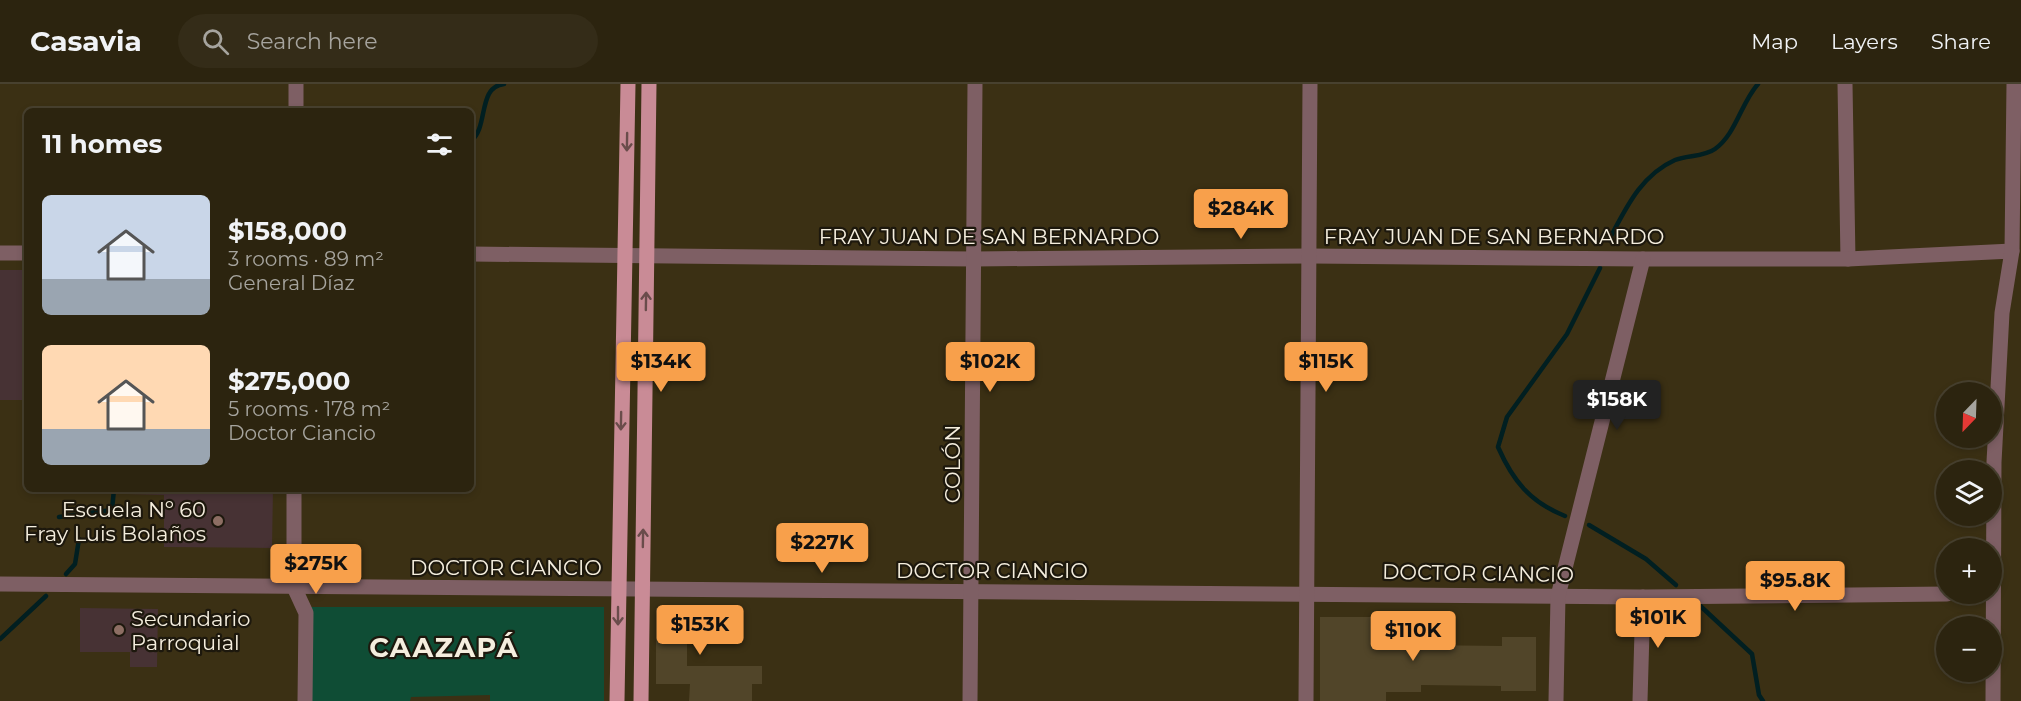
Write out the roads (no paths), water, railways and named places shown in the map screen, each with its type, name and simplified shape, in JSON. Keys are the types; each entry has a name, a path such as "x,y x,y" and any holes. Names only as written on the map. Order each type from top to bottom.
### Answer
{"main road":[{"path":"617,701 628,84"},
{"path":"642,701 649,84"}],"street":[{"path":"296,84 296,108"},
{"name":"COLÓN","path":"970,701 975,84"},
{"path":"1306,701 1311,256 1310,84"},
{"path":"1845,84 1848,259"},
{"path":"1993,538 1994,462 2002,313 2012,251 2014,84"},
{"name":"FRAY JUAN DE SAN BERNARDO","path":"474,254 974,258 1311,256 1848,259 2012,251"},
{"path":"0,253 24,253"},
{"path":"1556,701 1558,596 1643,259"},
{"path":"294,492 294,587 306,613 305,701"},
{"name":"DOCTOR CIANCIO","path":"0,584 1308,592 1643,597 1936,594"},
{"path":"1640,701 1643,597"},
{"path":"1993,604 1993,701"}],"waterway":[{"path":"474,137 480,127 490,92 504,84"},
{"path":"1609,240 1636,194 1653,174 1675,160 1706,153 1722,143 1758,84"},
{"path":"1565,516 1542,504 1524,489 1510,470 1498,447 1507,417 1567,334 1600,268"},
{"path":"59,517 112,510 114,492"},
{"path":"1589,525 1646,559 1676,585"},
{"path":"66,574 75,564 79,539"},
{"path":"0,639 46,596"},
{"path":"1695,601 1752,654 1759,695 1763,701"}],"place":[{"name":"Escuela Nº 60 Fray Luis Bolaños","path":"218,521"},
{"name":"Secundario Parroquial","path":"119,630"}],"district":[{"name":"CAAZAPÁ","path":"444,647"}]}
